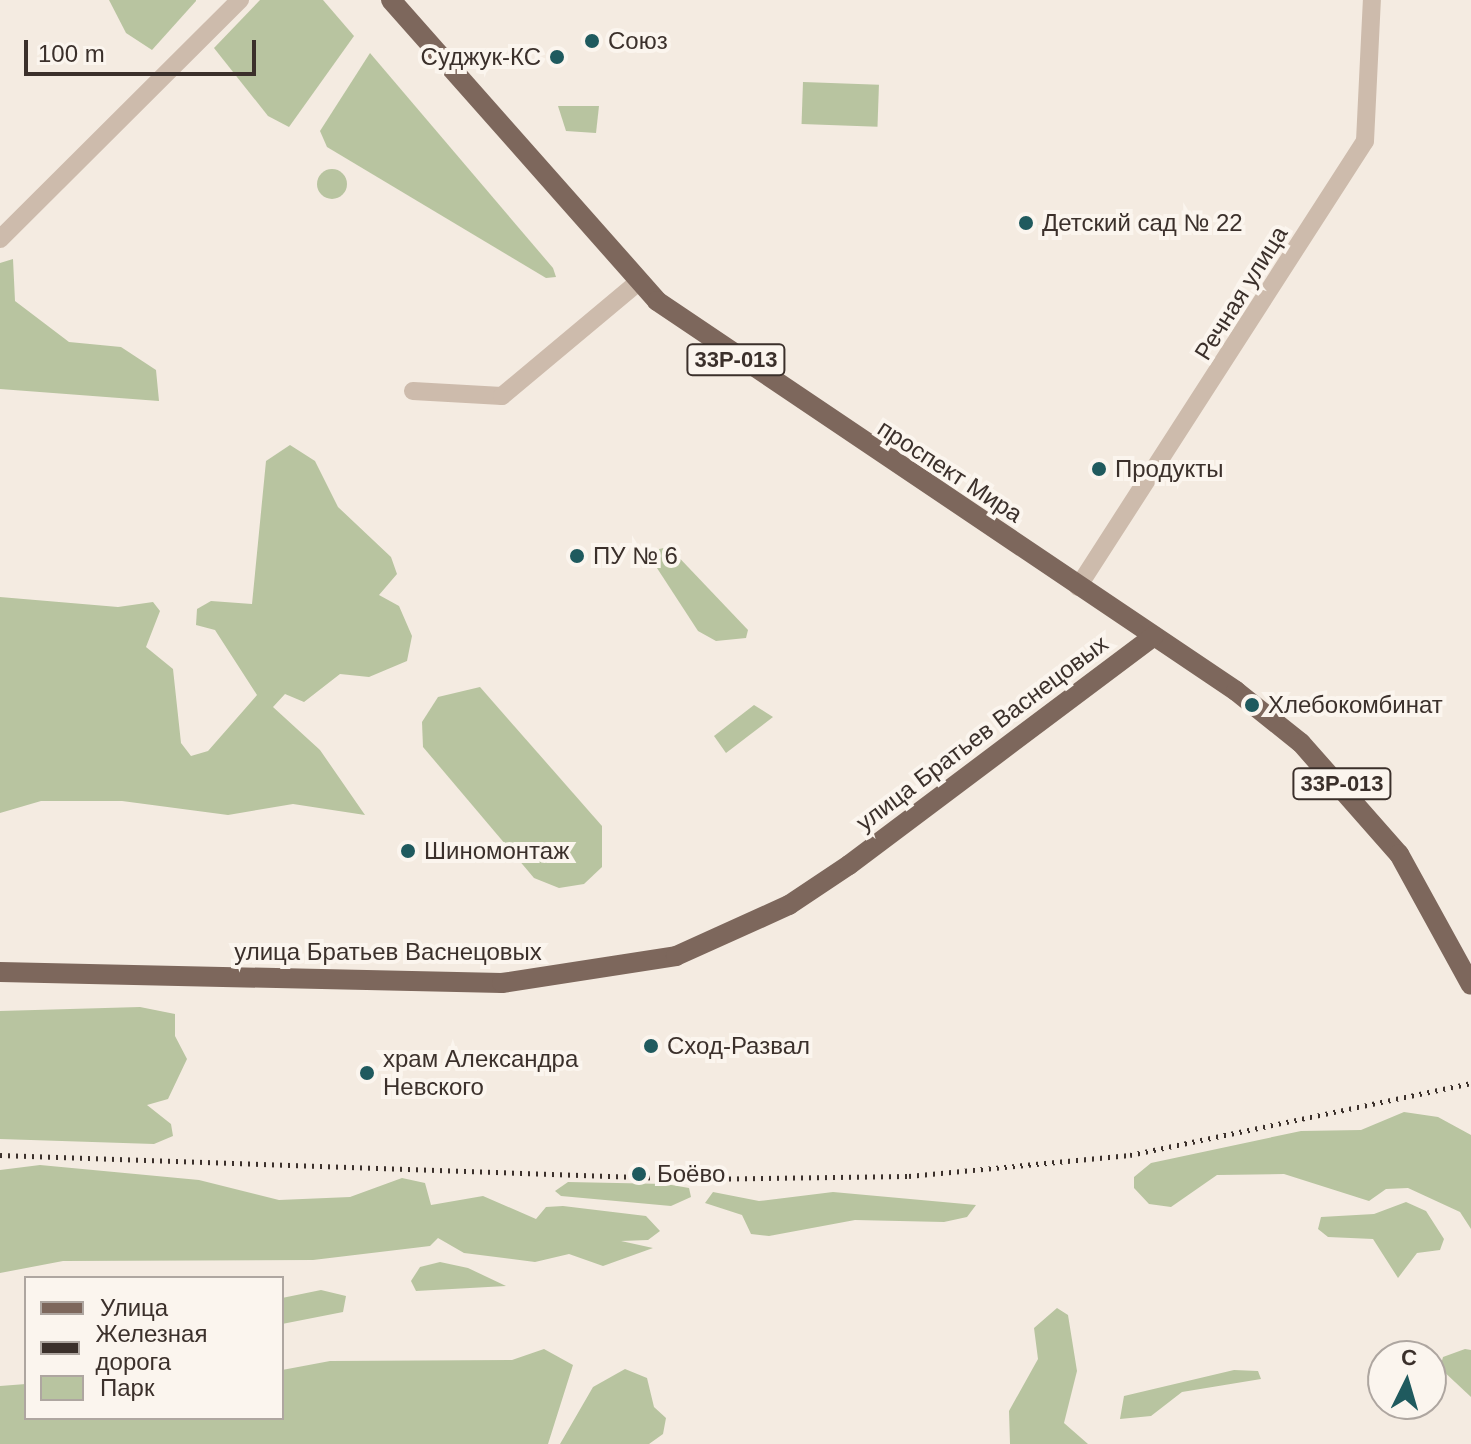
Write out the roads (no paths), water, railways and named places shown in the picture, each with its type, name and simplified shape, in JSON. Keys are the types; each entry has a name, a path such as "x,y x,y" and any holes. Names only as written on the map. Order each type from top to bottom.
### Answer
{"main road":[{"name":"проспект Мира","path":"391,0 636,284 737,361 1236,691 1341,782 1399,854 1471,985"},
{"name":"улица Братьев Васнецовых","path":"0,972 502,983 676,956 789,905 829,879 1154,636"}],"street":[{"path":"0,239 240,0"},
{"name":"Речная улица","path":"1078,587 1365,141 1372,0"},
{"path":"413,391 502,396 636,284"}],"railway":[{"path":"0,1155 697,1179 909,1176 1130,1155 1471,1083"}],"place":[{"name":"Союз","path":"592,41"},
{"name":"Суджук-КС","path":"557,57"},
{"name":"Детский сад № 22","path":"1026,223"},
{"name":"Продукты","path":"1099,469"},
{"name":"ПУ № 6","path":"577,556"},
{"name":"Хлебокомбинат","path":"1252,705"},
{"name":"Шиномонтаж","path":"408,851"},
{"name":"Сход-Развал","path":"651,1046"},
{"name":"храм Александра Невского","path":"367,1073"},
{"name":"Боёво","path":"639,1174"}]}
